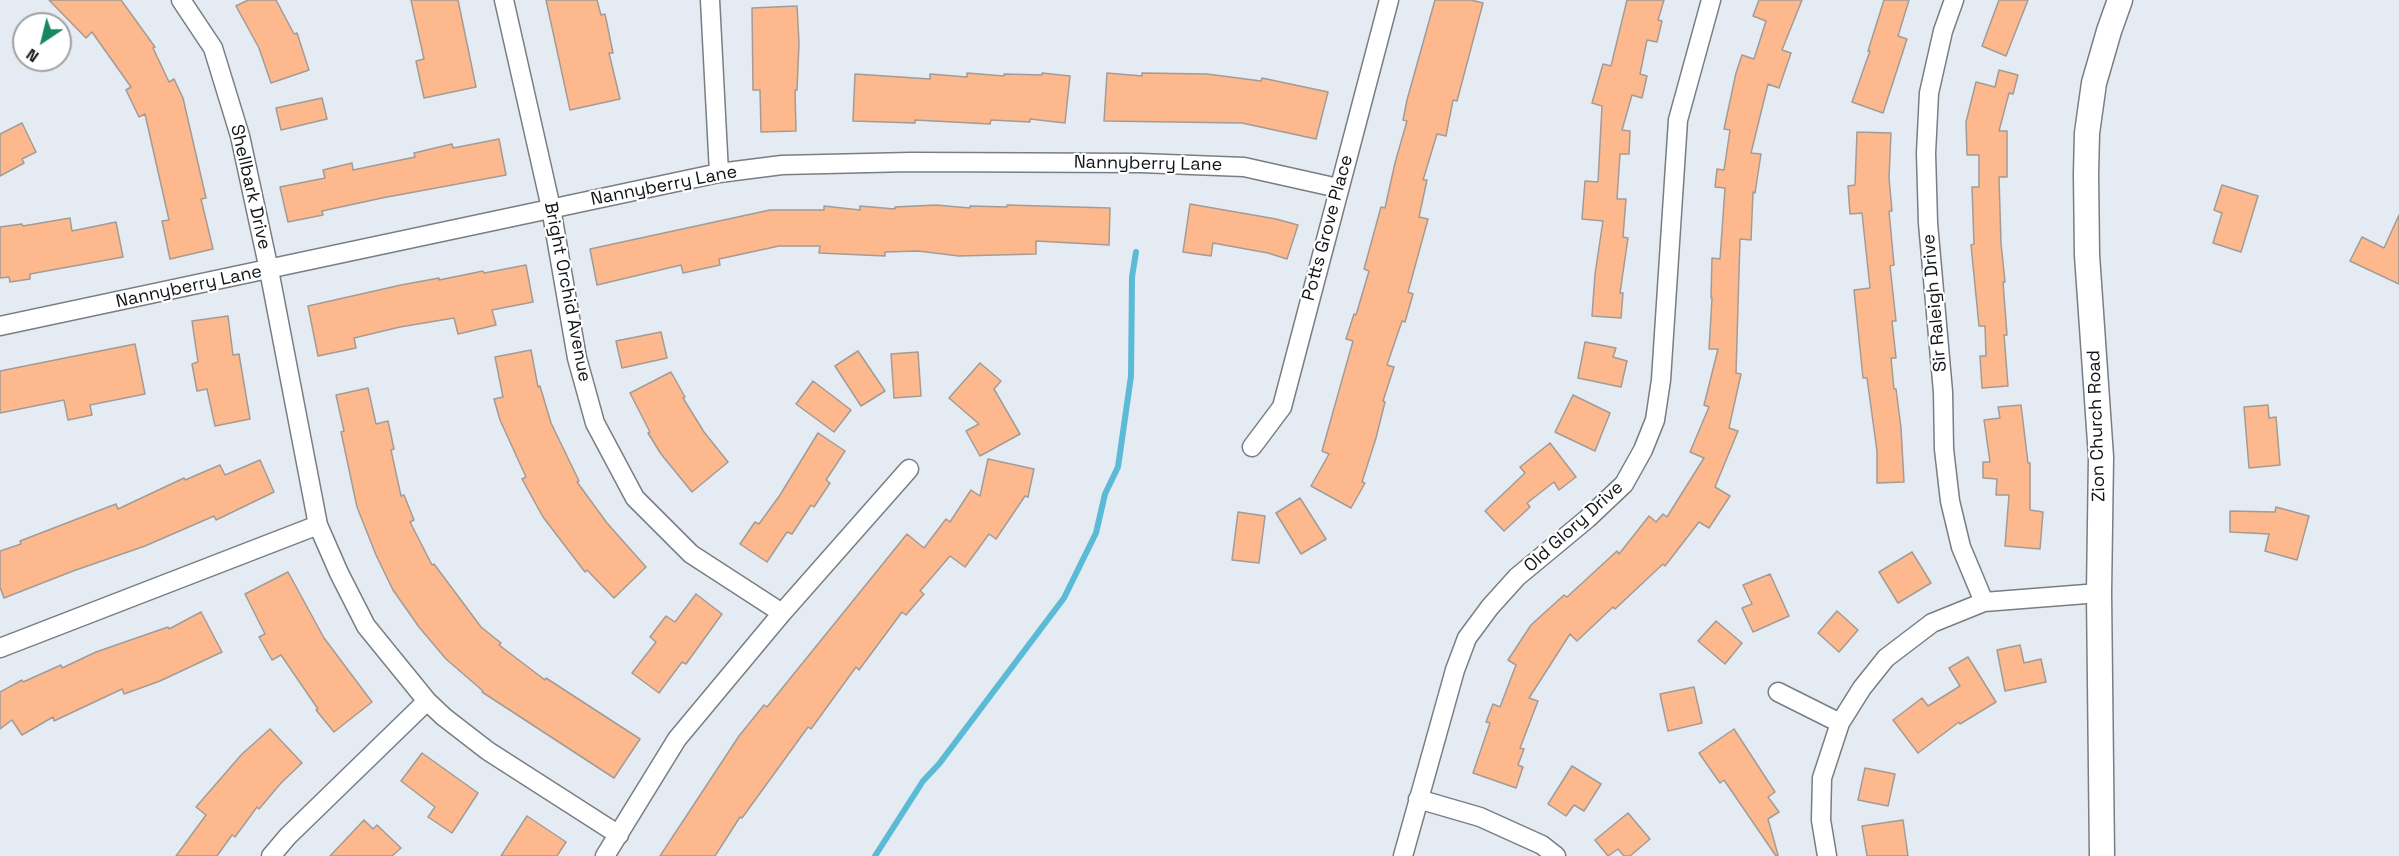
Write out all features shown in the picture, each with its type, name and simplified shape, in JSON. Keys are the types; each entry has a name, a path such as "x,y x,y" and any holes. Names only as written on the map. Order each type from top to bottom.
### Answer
{"street":[{"name":"Shellbark Drive","path":"181,0 213,48 240,136 269,270 318,525 366,626 427,702 489,752 619,835"},
{"name":"Bright Orchid Avenue","path":"504,0 550,208 577,358 596,423 635,498 691,554 782,613"},
{"path":"710,0 719,172"},
{"name":"Potts Grove Place","path":"1252,447 1282,407 1389,0"},
{"name":"Old Glory Drive","path":"1403,856 1467,638 1490,607 1517,577 1587,519 1624,484 1643,450 1654,420 1661,380 1678,120 1711,0"},
{"name":"Sir Raleigh Drive","path":"1954,0 1943,31 1929,93 1926,153 1928,223 1943,392 1944,449 1950,501 1961,547 1984,602"},
{"name":"Zion Church Road","path":"2102,856 2099,593 2101,457 2087,255 2086,164 2087,133 2094,83 2120,0"},
{"name":"Nannyberry Lane","path":"0,326 719,172 793,165 911,162 1140,163 1244,167 1338,189"},
{"path":"605,856 677,739 782,613 909,469"},
{"path":"0,648 318,525"},
{"path":"1827,856 1821,820 1822,778 1840,723 1862,688 1886,658 1932,623 1984,602 2099,593"},
{"path":"1778,692 1840,723"},
{"path":"271,856 288,836 427,702"},
{"path":"1418,799 1480,817 1542,844 1556,856"}],"building":[{"path":"49,0 121,0 155,47 153,48 169,82 174,79 183,98 206,198 201,199 213,249 170,259 162,221 169,220 145,114 139,117 126,90 131,87 92,32 86,38 72,24 72,12 61,12"},
{"path":"248,0 276,0 294,34 297,33 309,70 271,83 259,48 236,6"},
{"path":"411,0 458,0 476,87 424,98 416,61 424,59"},
{"path":"546,0 597,0 601,15 605,14 613,53 609,53 620,99 570,110"},
{"path":"1435,0 1471,0 1483,3 1457,101 1453,100 1446,136 1437,134 1423,180 1427,180 1419,217 1428,219 1408,292 1413,294 1405,322 1402,321 1387,365 1394,367 1362,482 1365,483 1351,508 1311,486 1329,454 1322,451 1353,341 1346,339 1369,271 1364,269 1381,207 1385,208 1407,121 1403,120 1407,100"},
{"path":"1627,0 1664,0 1658,20 1662,21 1657,42 1647,40 1640,74 1647,76 1642,98 1632,95 1622,130 1630,131 1629,154 1620,154 1617,199 1626,199 1623,237 1628,238 1620,293 1623,293 1621,318 1592,316 1595,274 1603,221 1582,219 1585,181 1598,182 1602,106 1592,103 1603,64 1611,66"},
{"path":"1759,0 1802,0 1782,50 1791,53 1779,88 1768,84 1751,153 1761,154 1755,193 1753,192 1751,240 1740,239 1736,373 1741,374 1729,428 1738,431 1715,487 1730,496 1709,528 1699,522 1665,566 1663,564 1577,641 1570,634 1529,698 1538,701 1520,748 1524,749 1518,765 1523,767 1516,788 1473,773 1490,723 1486,722 1493,704 1500,707 1516,665 1508,660 1531,625 1564,595 1567,597 1617,551 1619,554 1649,516 1656,522 1663,514 1667,517 1704,458 1690,452 1709,407 1704,405 1718,349 1709,349 1712,258 1720,259 1725,188 1715,187 1717,169 1724,170 1730,130 1724,129 1736,73 1742,55 1754,59 1766,21 1753,16"},
{"path":"1884,0 1909,0 1898,36 1907,39 1883,113 1852,102 1870,51 1868,51"},
{"path":"1999,0 2028,0 2006,56 1982,46"},
{"path":"797,6 799,43 797,90 795,90 796,131 761,132 760,90 753,90 752,8"},
{"path":"1999,70 2018,75 2013,94 2009,93 1999,131 2007,131 2007,177 1999,177 2007,335 2004,335 2008,386 1982,388 1980,356 1986,356 1985,326 1979,326 1971,245 1974,244 1972,187 1979,187 1979,155 1967,155 1966,122 1976,82 1995,87"},
{"path":"967,73 1004,76 1004,74 1042,75 1042,73 1070,76 1065,123 1030,119 1030,122 991,120 990,124 915,120 915,123 853,121 855,74 930,79 930,74 967,77"},
{"path":"1107,73 1142,76 1142,73 1207,74 1261,81 1262,78 1328,92 1316,139 1242,123 1104,121"},
{"path":"322,98 327,119 281,130 276,108"},
{"path":"22,123 36,152 22,159 24,163 0,176 0,134"},
{"path":"1857,132 1891,133 1889,178 1892,211 1889,211 1894,265 1890,266 1896,321 1892,321 1896,358 1891,358 1901,428 1904,482 1877,483 1877,451 1867,378 1863,378 1854,290 1870,288 1862,213 1850,214 1848,186 1855,185"},
{"path":"499,139 506,175 382,198 322,211 323,215 288,222 280,187 325,178 323,170 352,163 353,170 415,157 414,153 452,144 453,148"},
{"path":"2222,185 2258,196 2241,252 2213,243 2222,213 2214,210"},
{"path":"1190,204 1298,225 1287,259 1268,253 1213,243 1211,256 1183,252"},
{"path":"936,205 970,208 970,206 1007,207 1007,205 1110,208 1109,245 1036,241 1036,254 959,256 918,251 885,252 885,256 819,253 820,246 779,246 719,259 720,265 683,273 681,265 597,285 590,249 770,210 824,210 824,206 860,210 860,206 895,209 895,207"},
{"path":"2399,215 2399,284 2350,261 2362,237 2384,248"},
{"path":"70,218 72,231 116,222 123,257 30,274 30,279 10,282 9,277 0,278 0,227 22,224 23,226"},
{"path":"526,265 533,302 492,310 496,325 458,334 454,318 400,327 354,338 356,348 318,356 308,306 401,285"},
{"path":"228,316 233,355 239,354 250,419 215,426 207,389 197,391 192,364 198,362 192,321"},
{"path":"661,332 667,358 622,368 616,341"},
{"path":"1585,342 1616,348 1613,357 1627,361 1621,387 1578,378"},
{"path":"135,344 145,394 90,405 92,415 68,420 64,400 0,413 0,371"},
{"path":"531,350 538,387 540,386 551,423 579,481 577,482 607,523 646,567 614,598 587,570 585,572 543,517 522,479 526,477 500,420 494,399 503,397 495,357"},
{"path":"858,351 885,391 861,406 835,366"},
{"path":"918,352 921,396 894,398 891,354"},
{"path":"980,363 1001,381 994,389 1020,434 980,456 966,431 979,424 949,398"},
{"path":"671,372 685,397 683,398 704,432 728,462 692,492 661,454 648,433 650,432 630,393"},
{"path":"813,381 851,410 834,432 796,404"},
{"path":"368,388 376,424 388,421 394,449 391,450 401,496 404,495 414,520 410,522 432,565 434,564 481,627 501,643 499,645 545,680 546,678 640,739 614,778 482,692 446,659 419,627 393,590 357,507 341,432 344,431 336,395"},
{"path":"1573,395 1610,413 1595,451 1555,432"},
{"path":"2021,405 2028,463 2030,463 2030,510 2043,512 2040,549 2005,546 2009,495 1996,495 1997,479 1983,478 1983,462 1990,462 1984,420 2000,418 1998,407"},
{"path":"2268,405 2269,418 2276,417 2280,465 2249,468 2244,407"},
{"path":"818,433 845,451 826,480 830,483 814,507 811,505 792,534 787,532 767,562 740,544 755,522 759,524 780,495"},
{"path":"1550,443 1576,477 1559,490 1554,482 1527,503 1530,507 1504,531 1485,511 1525,473 1520,467"},
{"path":"988,459 1034,469 1028,497 1025,496 996,539 989,534 965,567 950,556 920,591 924,594 906,615 902,612 859,670 856,667 811,729 808,727 742,818 740,817 715,856 660,856 739,736 764,705 767,707 907,534 924,548 946,519 950,522 971,490 980,496"},
{"path":"260,460 274,492 216,520 214,516 145,546 4,598 0,587 0,551 116,504 118,509 184,478 185,480 220,465 225,475"},
{"path":"1300,498 1326,539 1301,554 1276,513"},
{"path":"2276,507 2309,516 2297,560 2265,551 2269,534 2230,532 2230,511 2275,512"},
{"path":"1238,512 1265,516 1259,563 1232,560"},
{"path":"1912,552 1931,583 1898,603 1879,572"},
{"path":"288,572 324,638 372,702 334,732 316,710 318,709 281,655 272,660 259,637 265,634 245,594"},
{"path":"1770,574 1789,616 1753,632 1742,608 1752,604 1743,585"},
{"path":"696,594 722,614 686,664 682,662 659,693 632,673 656,642 650,637 666,616 675,622"},
{"path":"1837,611 1858,630 1839,652 1818,633"},
{"path":"201,612 222,652 160,681 124,694 122,689 54,721 53,717 22,735 12,720 0,729 0,692 22,680 23,682 61,665 62,668 96,652 168,627 169,629"},
{"path":"1716,621 1742,643 1725,664 1698,641"},
{"path":"2020,645 2024,663 2041,659 2046,682 2005,691 1997,650"},
{"path":"1968,657 1996,702 1960,724 1959,722 1918,753 1893,720 1922,698 1928,706 1960,686 1949,668"},
{"path":"1694,687 1702,723 1668,731 1660,694"},
{"path":"270,729 302,763 259,809 257,807 235,837 232,835 217,856 176,856 206,815 196,807 242,754"},
{"path":"1734,729 1775,792 1768,797 1779,812 1768,819 1778,855 1776,856 1724,780 1720,783 1699,753"},
{"path":"422,753 478,793 452,833 428,817 435,807 401,781"},
{"path":"1572,766 1601,784 1584,811 1574,805 1566,816 1548,804"},
{"path":"1865,768 1895,774 1888,806 1858,800"},
{"path":"1628,813 1650,839 1630,856 1624,856 1618,849 1608,856 1595,840"},
{"path":"527,816 566,842 557,856 501,856"},
{"path":"364,820 373,829 377,825 401,848 392,856 330,856"},
{"path":"1903,820 1908,856 1867,856 1862,826"}],"waterway":[{"path":"875,856 923,781 939,764 1064,598 1096,533 1105,494 1118,467 1131,376 1132,277 1136,252"}]}
